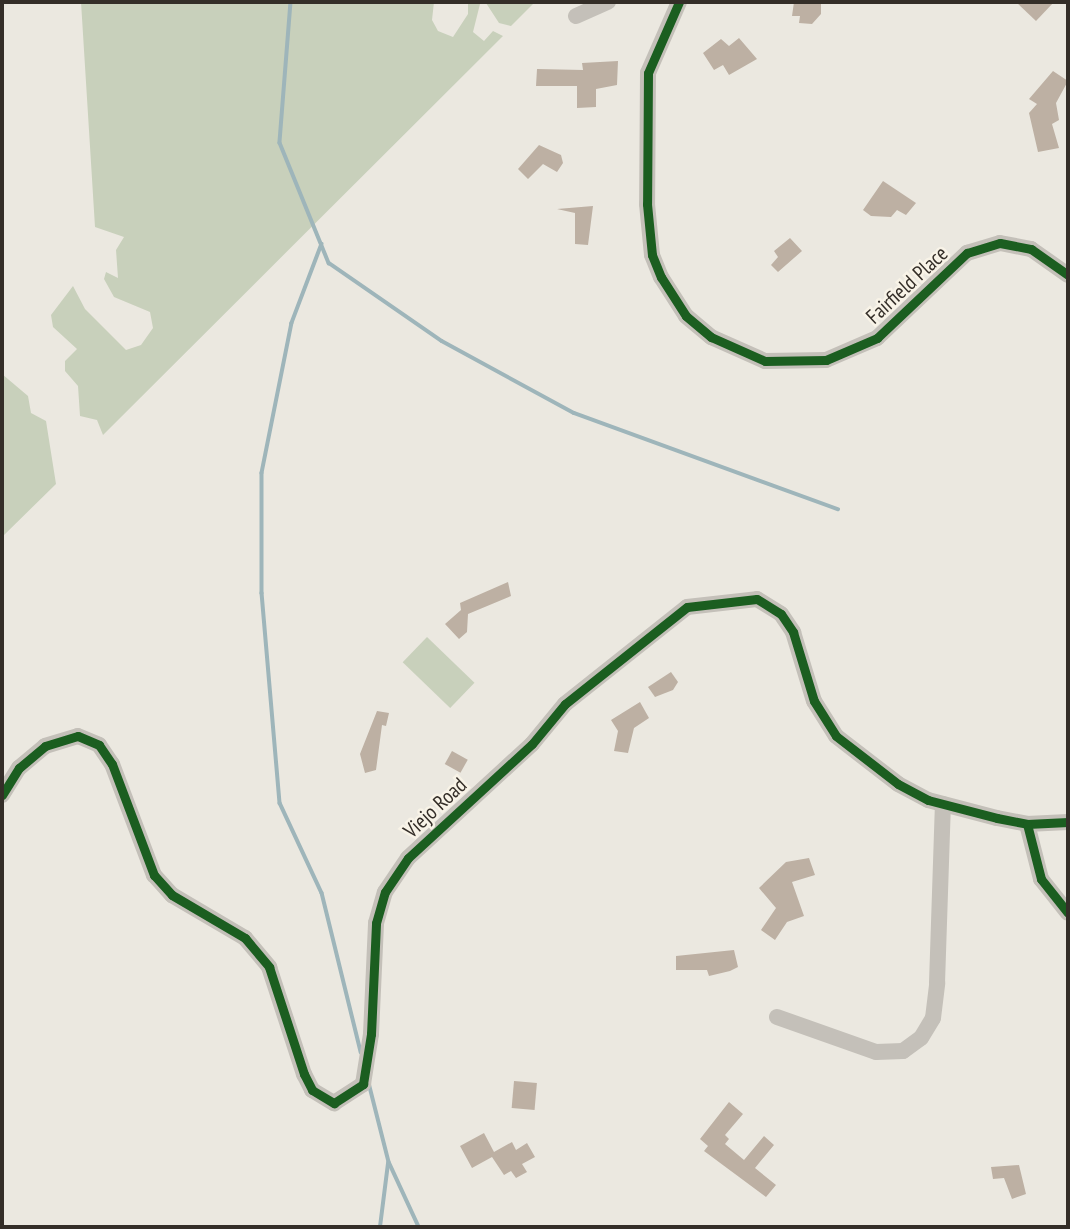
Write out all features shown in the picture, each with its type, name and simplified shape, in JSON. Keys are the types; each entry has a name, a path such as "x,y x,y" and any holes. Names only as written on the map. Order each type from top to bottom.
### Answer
{"street":[{"path":"576,16 608,2"},
{"name":"Fairfield Place","path":"679,2 653,51 649,73 648,217 661,277 686,316 711,337 765,361 827,360 877,338 967,253 1000,243 1031,249 1068,275"},
{"name":"Viejo Road","path":"2,795 19,768 45,746 78,736 99,745 112,764 154,875 172,895 245,938 269,967 304,1074 312,1090 334,1103 363,1084 371,1034 376,923 385,892 408,858 532,744 565,704 687,607 757,599 781,614 793,632 814,701 836,736 898,784 943,804 1027,824 1068,822"},
{"path":"777,1017 876,1052 903,1051 921,1038 933,1018 937,983 943,804"},
{"path":"1027,824 1041,879 1068,913"}],"green space":[{"path":"81,2 434,2 432,20 438,31 453,37 468,14 468,2 535,2 511,26 499,23 486,3 480,4 473,32 484,41 493,31 503,36 103,435 97,420 80,416 78,386 65,371 65,361 77,349 53,327 51,315 73,286 85,309 126,350 141,345 153,328 150,312 114,297 104,279 106,272 118,278 116,250 124,237 95,227"},
{"path":"2,374 28,396 31,413 46,421 56,484 2,537"},
{"path":"427,637 474,683 450,708 403,662"}],"building":[{"path":"794,2 821,2 821,14 812,24 799,23 800,16 792,16"},
{"path":"1016,2 1054,2 1036,21"},
{"path":"739,38 757,59 729,75 723,65 714,70 703,53 721,39 729,46"},
{"path":"618,61 617,85 596,89 596,107 577,108 577,86 536,86 537,69 583,70 582,63"},
{"path":"1053,71 1068,81 1056,103 1059,120 1052,124 1059,148 1038,152 1029,113 1037,104 1029,99"},
{"path":"539,145 561,155 563,163 557,172 543,164 528,179 518,169"},
{"path":"883,181 916,203 906,215 897,210 891,217 871,216 863,210"},
{"path":"593,206 588,245 575,244 575,213 557,209"},
{"path":"790,238 802,251 778,272 771,265 778,257 774,251"},
{"path":"508,582 511,596 468,614 467,632 459,639 445,624 461,610 460,603"},
{"path":"671,672 678,682 673,690 655,697 648,687"},
{"path":"640,702 649,718 634,728 628,753 614,751 618,731 611,720"},
{"path":"377,711 389,713 386,726 382,725 376,770 365,773 360,754"},
{"path":"452,751 468,760 460,773 445,764"},
{"path":"809,858 815,875 792,882 804,916 787,922 775,940 761,930 776,908 759,888 786,862"},
{"path":"734,950 738,967 730,971 709,976 707,970 676,970 676,956"},
{"path":"514,1081 537,1083 535,1110 512,1108"},
{"path":"729,1102 743,1114 725,1135 729,1139 725,1144 744,1160 764,1136 774,1145 755,1168 776,1185 766,1197 704,1151 708,1146 700,1139"},
{"path":"484,1133 494,1152 512,1142 516,1150 527,1143 535,1157 522,1164 527,1172 516,1178 511,1171 504,1175 492,1157 472,1168 460,1146"},
{"path":"1019,1165 1026,1194 1012,1199 1004,1178 993,1179 991,1167"}],"waterway":[{"path":"291,2 280,143 329,263 442,341 574,413 838,509"},
{"path":"322,244 292,323 262,473 262,593 280,803 322,893 361,1052"},
{"path":"369,1083 389,1162 419,1227"},
{"path":"380,1227 388,1164"}],"cycle path":[{"path":"679,2 648,73 647,204 652,255 661,277 686,316 711,337 765,361 826,360 877,338 967,253 1000,243 1031,249 1068,275"},
{"path":"2,795 19,768 45,746 78,736 99,745 112,764 154,875 172,895 245,938 269,967 304,1074 312,1090 334,1103 363,1084 371,1034 376,923 385,892 408,858 532,744 565,704 687,607 757,599 781,614 793,632 814,701 836,736 898,784 928,800 997,818 1027,824 1068,822"},
{"path":"1027,824 1041,879 1068,913"}]}
